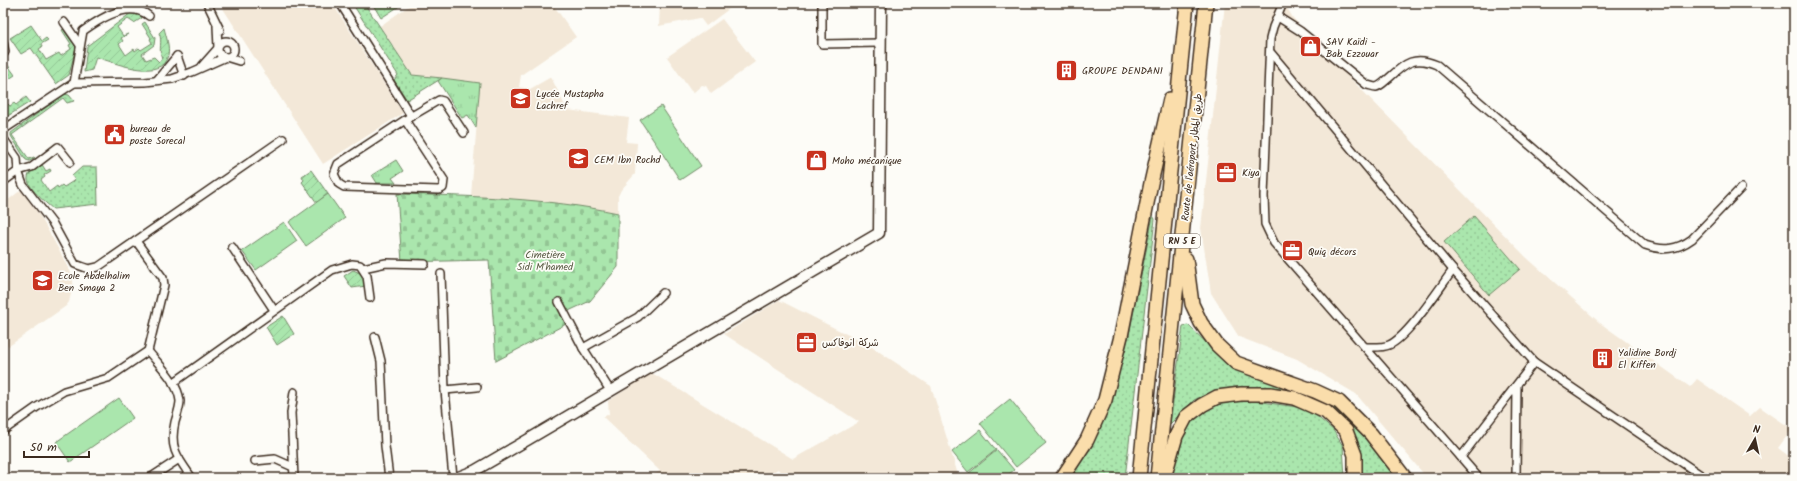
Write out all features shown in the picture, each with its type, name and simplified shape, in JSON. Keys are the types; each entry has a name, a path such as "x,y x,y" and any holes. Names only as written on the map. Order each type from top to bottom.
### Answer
{"highway":[{"name":"Route de l'aéroport طريق المطار","path":"1139,478 1187,3"},
{"name":"Route de l'aéroport طريق المطار","path":"1157,478 1206,3"},
{"path":"1062,478 1087,440 1105,400 1121,336 1151,183 1182,46"},
{"path":"1183,231 1192,304 1201,323 1217,345 1236,363 1315,391 1339,402 1370,434 1404,478"},
{"path":"1164,478 1176,436 1186,417 1202,404 1217,397 1240,394 1270,394 1294,398 1326,412 1346,431 1355,454 1355,478"}],"street":[{"path":"3,130 74,83 156,81 184,76 231,55 232,45 217,26 207,3"},
{"path":"340,3 408,118 444,180 445,184 443,188 439,190 344,187 339,184 334,174 338,164 408,118 440,100 443,101 464,133"},
{"path":"822,3 822,44 880,43"},
{"path":"456,478 474,471 611,392 879,233 881,3"},
{"path":"1283,3 1270,39 1271,52 1264,196 1265,224 1268,233 1294,267 1479,478"},
{"path":"74,83 83,31 119,7 128,4 136,4 145,9 149,16"},
{"path":"1278,17 1300,31 1367,85 1376,87 1383,84 1404,65 1413,62 1425,60 1437,65 1645,245 1658,249 1673,249 1684,245 1692,239 1741,188"},
{"path":"64,22 80,45"},
{"path":"217,26 219,53 226,57"},
{"path":"3,42 5,52 3,54"},
{"path":"197,70 223,42 232,45"},
{"path":"1271,52 1453,270 1534,362 1705,478"},
{"path":"156,81 177,56 184,76"},
{"path":"3,138 17,158 18,171 22,185 53,224 75,264 89,269 98,267 283,139"},
{"path":"3,182 18,171 32,167 58,147 70,162"},
{"path":"3,431 37,407 64,391 108,378 148,351 164,285 163,278 136,241"},
{"path":"232,247 274,310"},
{"path":"363,268 386,262 425,264"},
{"path":"173,383 332,270 352,264 363,268 367,276 370,298"},
{"path":"1365,347 1377,348 1390,345 1402,336 1453,270"},
{"path":"441,274 445,390 452,478"},
{"path":"583,348 638,317 663,292"},
{"path":"559,302 583,348 611,392"},
{"path":"375,337 382,361 385,446 389,478"},
{"path":"148,351 173,383 180,401 172,434 173,447 178,459 192,478"},
{"path":"1461,457 1518,385 1534,362"},
{"path":"1516,478 1518,385"},
{"path":"445,390 477,387"},
{"path":"294,392 291,413 294,478"},
{"path":"255,461 275,458 294,467"},
{"path":"150,478 178,459"}],"shaded area":[{"path":"229,3 332,3 403,113 323,164 222,7"},
{"name":"Lycée Mustapha Lachref","path":"413,3 552,3 576,37 521,75 519,87 530,89 551,77 567,110 629,118 626,142 637,143 635,174 621,190 618,196 618,213 586,207 471,196 480,83 412,75 380,26"},
{"path":"660,3 737,3 706,26 700,18 659,26"},
{"path":"1225,3 1284,3 1293,18 1350,78 1526,257 1600,323 1690,387 1697,379 1750,416 1760,407 1792,429 1778,448 1794,460 1794,478 1427,478 1356,394 1297,359 1239,337 1211,293 1201,228"},
{"path":"722,19 755,62 711,94 706,86 702,85 694,92 691,91 667,57"},
{"name":"Ecole Abdelhalim Ben Smaya 2","path":"21,190 40,216 59,250 73,277 73,285 69,302 66,306 9,346 3,343 3,204"},
{"path":"779,300 872,347 931,386 959,478 784,478 778,469 763,478 648,478 660,471 603,417 609,414 608,401 652,373 793,459 859,422 724,334"}],"green space":[{"path":"352,3 364,3 412,75 442,78 407,100 394,80 398,75"},
{"path":"372,3 404,3 381,18"},
{"path":"131,13 138,13 142,18 134,23 128,19 117,27 123,36 128,34 121,38 123,41 119,44 126,55 134,49 135,51 139,48 141,50 152,43 151,38 142,24 145,22 155,38 154,45 142,54 146,60 154,57 159,62 162,58 160,52 161,39 159,33 164,28 168,42 168,55 164,63 157,68 147,69 125,66 96,57 92,70 84,72 87,46"},
{"path":"31,25 42,41 46,38 48,40 41,44 42,47 39,49 46,60 59,53 61,56 71,49 69,45 71,44 62,30 63,29 76,47 69,75 56,84 31,48 21,54 10,38"},
{"path":"7,64 15,75 9,79 7,76 4,77 3,67"},
{"path":"442,78 480,83 476,128 468,115 462,118 438,81"},
{"path":"64,94 69,95 74,101 67,103 63,98 12,135 29,159 35,158 30,161 26,160 11,136 11,133"},
{"path":"26,97 30,102 3,119 3,108 8,104 10,106 14,103 16,105"},
{"path":"661,106 701,166 680,180 640,120"},
{"path":"396,160 403,171 392,178 396,183 377,183 372,175"},
{"path":"41,163 46,171 50,169 51,171 44,175 45,177 41,180 49,192 57,186 58,188 62,185 64,187 75,180 72,176 82,167 97,167 98,204 53,209 33,190 28,181 30,173"},
{"path":"311,170 328,194 317,203 302,182 304,180 302,176"},
{"path":"328,194 345,218 306,246 289,222"},
{"name":"Cimetière Sidi M'hamed","path":"397,194 536,201 618,213 618,267 590,301 560,315 566,324 496,361 489,260 402,262"},
{"path":"1153,216 1155,219 1125,478 1070,478 1093,442 1107,411 1129,335"},
{"path":"1474,216 1520,269 1489,295 1444,242"},
{"path":"284,222 297,241 256,270 242,251"},
{"path":"353,270 365,275 366,286 352,288 344,276"},
{"path":"283,316 294,334 277,345 266,327"},
{"path":"1188,325 1217,353 1328,402 1347,416 1362,432 1396,478 1360,478 1360,466 1326,406 1311,398 1296,393 1268,387 1236,387 1217,390 1194,400 1170,424 1183,326"},
{"path":"119,398 133,418 70,462 56,442"},
{"path":"1010,399 1046,443 1016,467 980,423"},
{"path":"1248,400 1297,407 1313,413 1333,430 1343,446 1345,478 1171,478 1175,455 1189,425 1206,410 1217,405"},
{"path":"980,430 996,450 968,472 952,452"},
{"path":"997,450 1014,470 1004,478 963,478"}],"place":[{"name":"SAV Kaïdi - Bab Ezzouar","path":"1311,47"},
{"name":"GROUPE DENDANI","path":"1067,70"},
{"name":"Lycée Mustapha Lachref","path":"520,99"},
{"name":"bureau de poste Sorecal","path":"115,134"},
{"name":"CEM Ibn Rochd","path":"578,159"},
{"name":"Moho mécanique","path":"817,160"},
{"name":"Kiya","path":"1227,172"},
{"name":"Quiq décors","path":"1293,251"},
{"name":"Ecole Abdelhalim Ben Smaya 2","path":"42,281"},
{"name":"شركة انوفاكس","path":"807,342"},
{"name":"Yalidine Bordj El Kiffen","path":"1602,358"}]}
